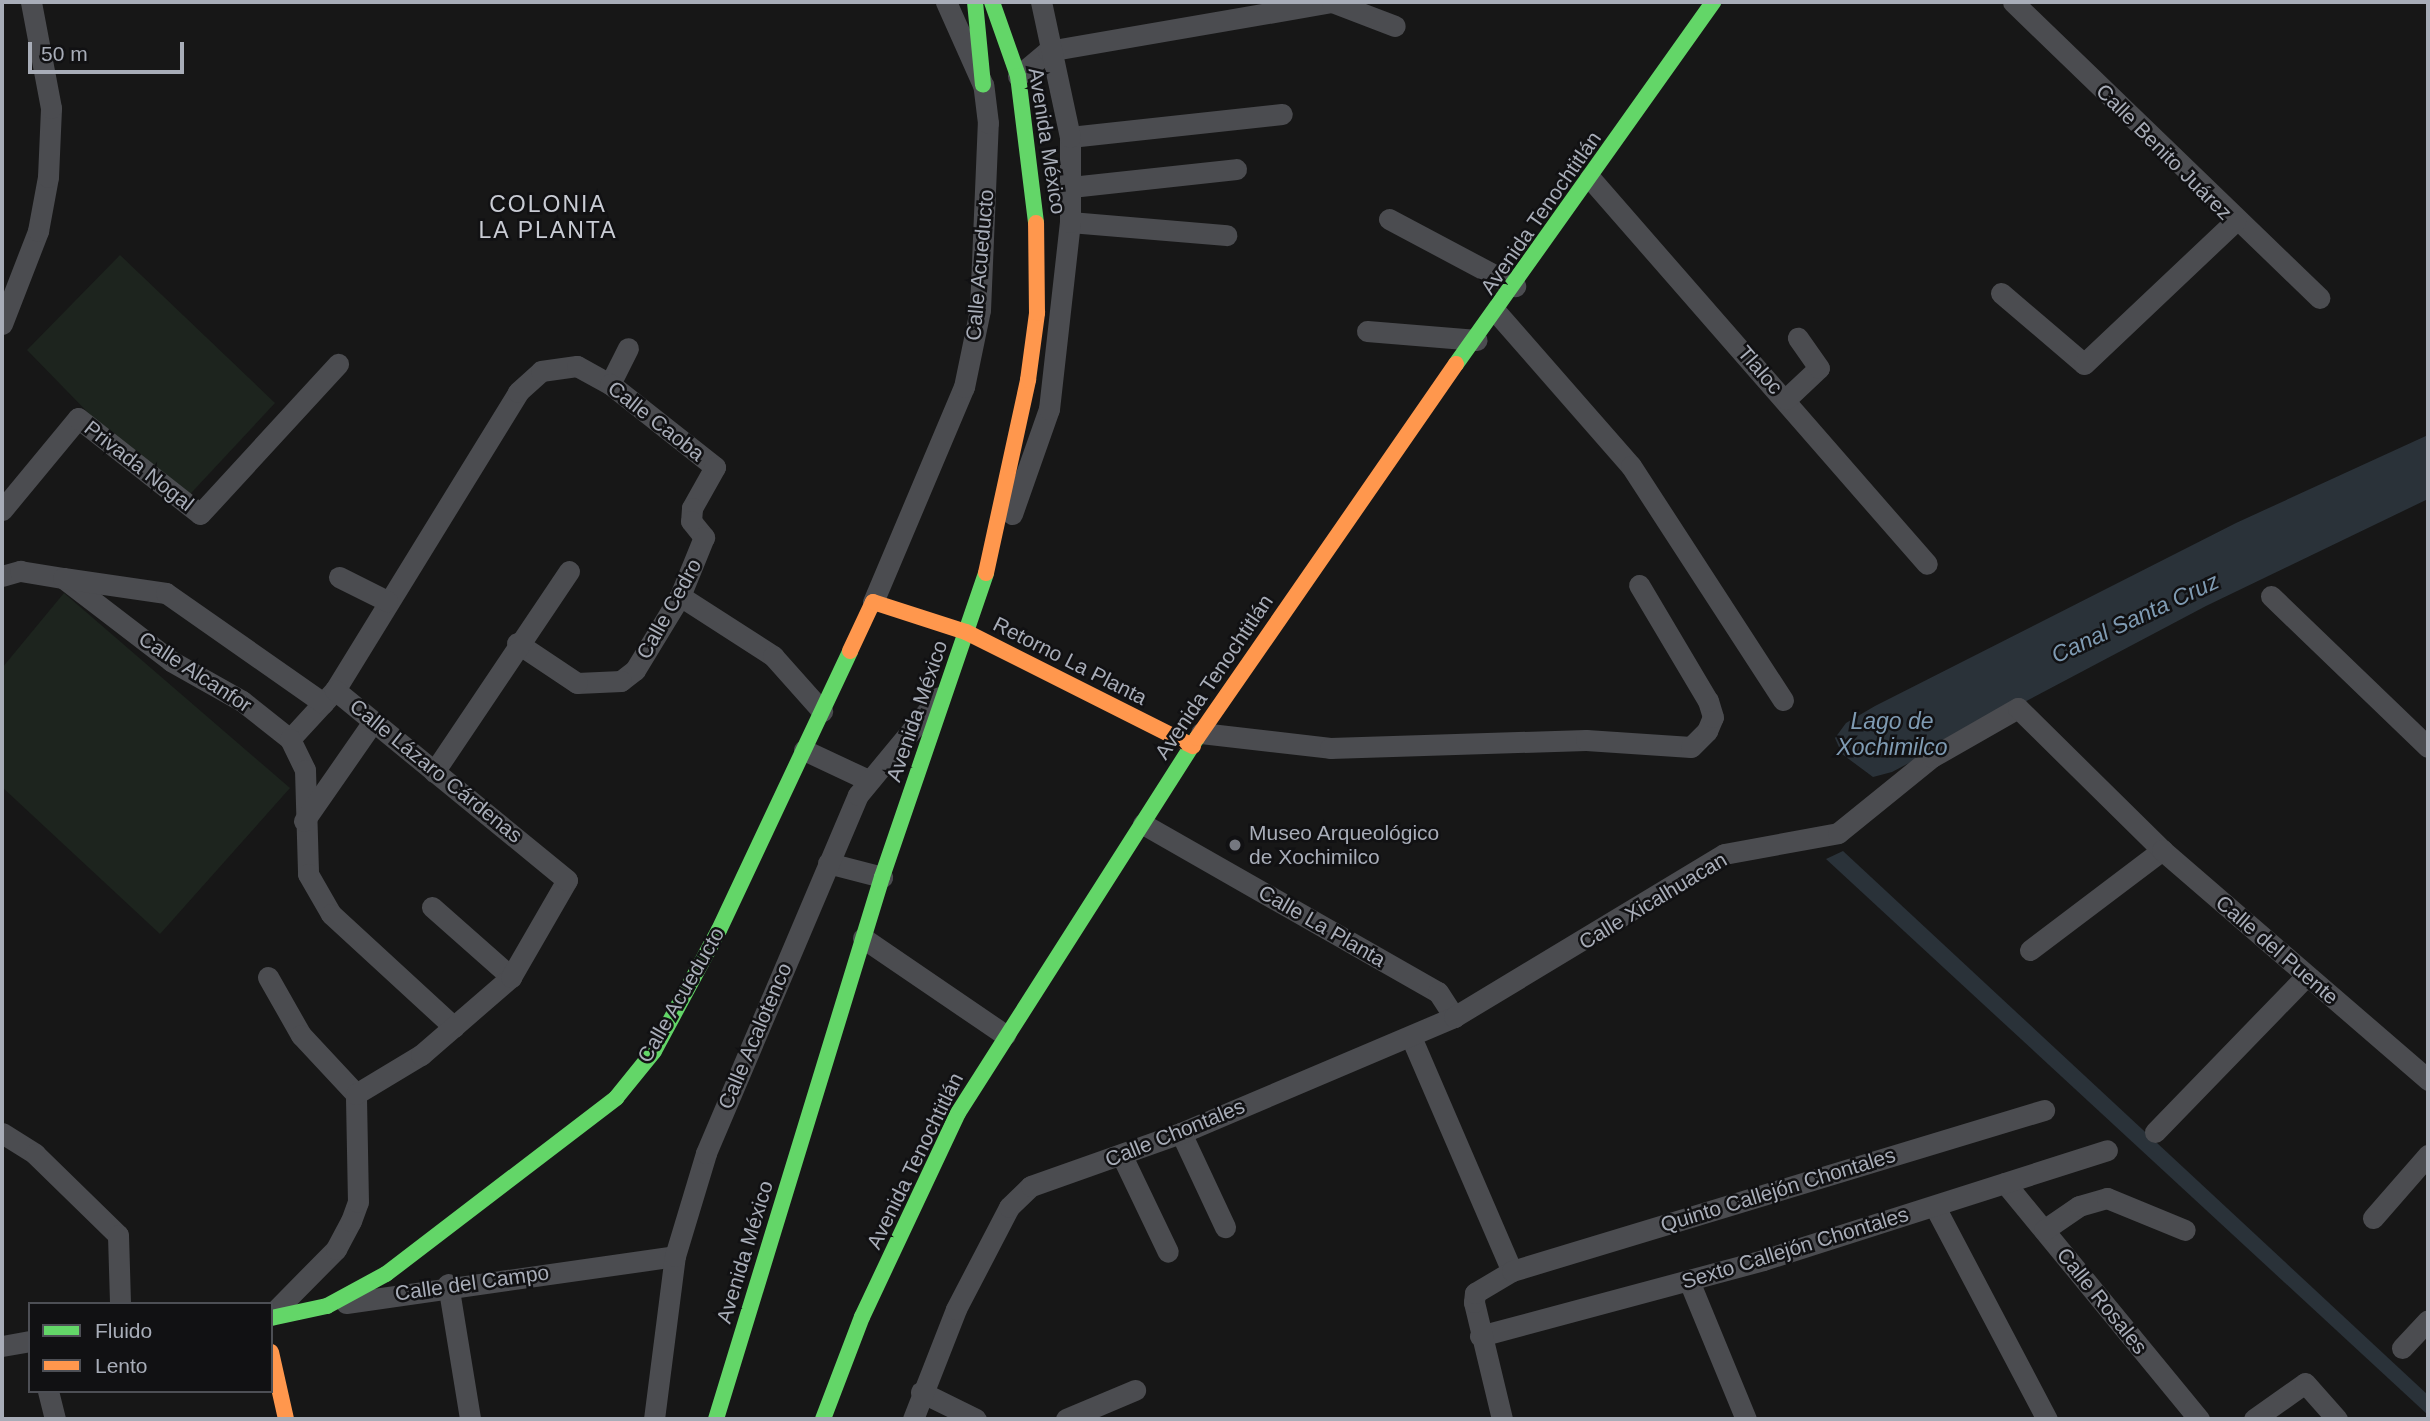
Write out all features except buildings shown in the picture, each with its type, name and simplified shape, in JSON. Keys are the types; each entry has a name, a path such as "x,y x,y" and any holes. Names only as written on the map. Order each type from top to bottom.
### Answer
{"main road":[{"path":"975,2 982,85"},
{"name":"Avenida México","path":"716,1419 882,877 990,559 1037,313 1037,185 1018,76 992,2"},
{"name":"Avenida Tenochtitlán","path":"824,1419 862,1317 930,1173 1005,1035 1197,739 1497,313 1708,3"},
{"path":"873,602 966,632"},
{"name":"Calle Acueducto","path":"327,1307 440,1236 616,1098 654,1051 804,750 873,602"},
{"name":"Retorno La Planta","path":"966,632 1197,739"},
{"name":"Calle del Campo","path":"273,1317 327,1307"},
{"path":"273,1361 286,1419"}],"street":[{"path":"2,324 38,231 48,177 51,108 31,2"},
{"name":"Calle Acueducto","path":"873,602 973,350 988,161 982,85 946,2"},
{"path":"990,559 1049,410 1070,222 1070,137 1048,51 1041,2"},
{"path":"1018,76 1048,51 1332,2 1395,26"},
{"name":"Calle Benito Juárez","path":"2013,2 2235,221 2319,298"},
{"path":"1070,137 1282,114"},
{"path":"1071,187 1236,169"},
{"name":"Tlaloc","path":"1590,178 1786,399 1927,564"},
{"path":"1389,219 1515,286"},
{"path":"2001,293 2084,364 2235,221"},
{"path":"1070,222 1226,235"},
{"path":"1497,313 1631,466 1783,700"},
{"path":"1367,331 1477,340"},
{"path":"1786,399 1819,368 1798,338"},
{"path":"604,379 628,348"},
{"name":"Privada Nogal","path":"2,510 78,418 200,514 338,364"},
{"name":"Calle Lázaro Cárdenas","path":"356,1094 454,1027 512,976 567,880 372,723 329,697 518,392 560,364 604,379"},
{"name":"Calle Caoba","path":"604,379 715,467"},
{"name":"Calle Cedro","path":"517,643 577,683 621,681 635,670 680,596 704,537 691,521 692,508 715,467"},
{"name":"Calle Alcanfor","path":"2,576 20,570 63,578 171,661 242,701 290,739"},
{"path":"434,772 517,643 569,570"},
{"path":"339,577 387,601"},
{"path":"63,578 166,593 329,697 290,739 305,770 303,821 308,874 331,914 454,1027"},
{"path":"1197,739 1330,748 1586,740 1691,747 1707,731 1713,716 1708,701 1639,585"},
{"path":"680,596 773,656 822,711"},
{"path":"2271,596 2428,747"},
{"name":"Calle Acalotenco","path":"654,1419 674,1256 706,1153 828,863 868,780 945,690"},
{"name":"Calle Xicalhuacan","path":"1555,961 1724,854 1838,833 1932,757 2018,708 2128,818"},
{"path":"303,821 372,723"},
{"path":"804,750 868,780"},
{"name":"Calle del Puente","path":"2128,818 2428,1080"},
{"name":"Calle La Planta","path":"1143,824 1438,992 1454,1017"},
{"path":"2030,950 2162,850"},
{"path":"828,863 882,877"},
{"path":"432,906 512,976"},
{"path":"863,937 1005,1035"},
{"name":"Calle Chontales","path":"913,1419 921,1392 1009,1208 1031,1186 1181,1133 1410,1037 1454,1017 1555,961"},
{"path":"2155,1132 2306,976"},
{"path":"268,977 302,1035 356,1094 358,1202 337,1249 273,1315"},
{"path":"1410,1037 1512,1271"},
{"name":"Quinto Callejón Chontales","path":"1480,1336 1475,1293 1512,1271 2044,1110"},
{"path":"2,1133 35,1154 118,1235 120,1302"},
{"path":"1181,1133 1225,1227"},
{"name":"Sexto Callejón Chontales","path":"1480,1336 1689,1280 1935,1207 2108,1150"},
{"path":"2373,1218 2428,1155"},
{"path":"1122,1156 1168,1252"},
{"name":"Calle Rosales","path":"2006,1182 2199,1419"},
{"path":"2044,1230 2079,1206 2107,1198 2185,1230"},
{"path":"1935,1207 2047,1419"},
{"name":"Calle del Campo","path":"327,1307 448,1284 674,1256"},
{"path":"1689,1280 1746,1419"},
{"path":"448,1284 470,1419"},
{"path":"2402,1348 2428,1320"},
{"path":"1480,1336 1502,1419"},
{"path":"2,1346 28,1341"},
{"path":"2254,1419 2305,1383 2337,1419"},
{"path":"1066,1419 1135,1390"},
{"path":"921,1392 976,1419"},
{"path":"48,1393 55,1419"}],"shaded area":[{"path":"120,255 275,403 179,506 27,350"},
{"path":"64,593 290,788 160,934 2,787 2,668"}],"water":[{"name":"Lago de Xochimilco","path":"2428,435 2428,499 2206,606 1892,772 1873,777 1842,754 1835,738 1846,723 1875,706 2236,523"},
{"path":"1843,851 2428,1395 2428,1415 1826,859"}],"traffic: fast":[{"path":"975,2 983,85"},
{"path":"992,2 1018,76 1036,223"},
{"path":"1456,364 1713,2"},
{"path":"716,1419 882,877 986,573"},
{"path":"273,1318 327,1306 386,1274 616,1098 654,1051 719,930 850,651"},
{"path":"823,1419 862,1317 958,1113 1197,738"}],"traffic: slow":[{"path":"986,573 1028,380 1037,313 1036,223"},
{"path":"1197,738 1456,364"},
{"path":"850,651 873,602 966,632 1193,746"},
{"path":"273,1361 286,1419"}],"place":[{"name":"Museo Arqueológico de Xochimilco","path":"1235,845"}],"district":[{"name":"COLONIA LA PLANTA","path":"548,217"}],"water label":[{"name":"Canal Santa Cruz","path":"2135,618"}]}
